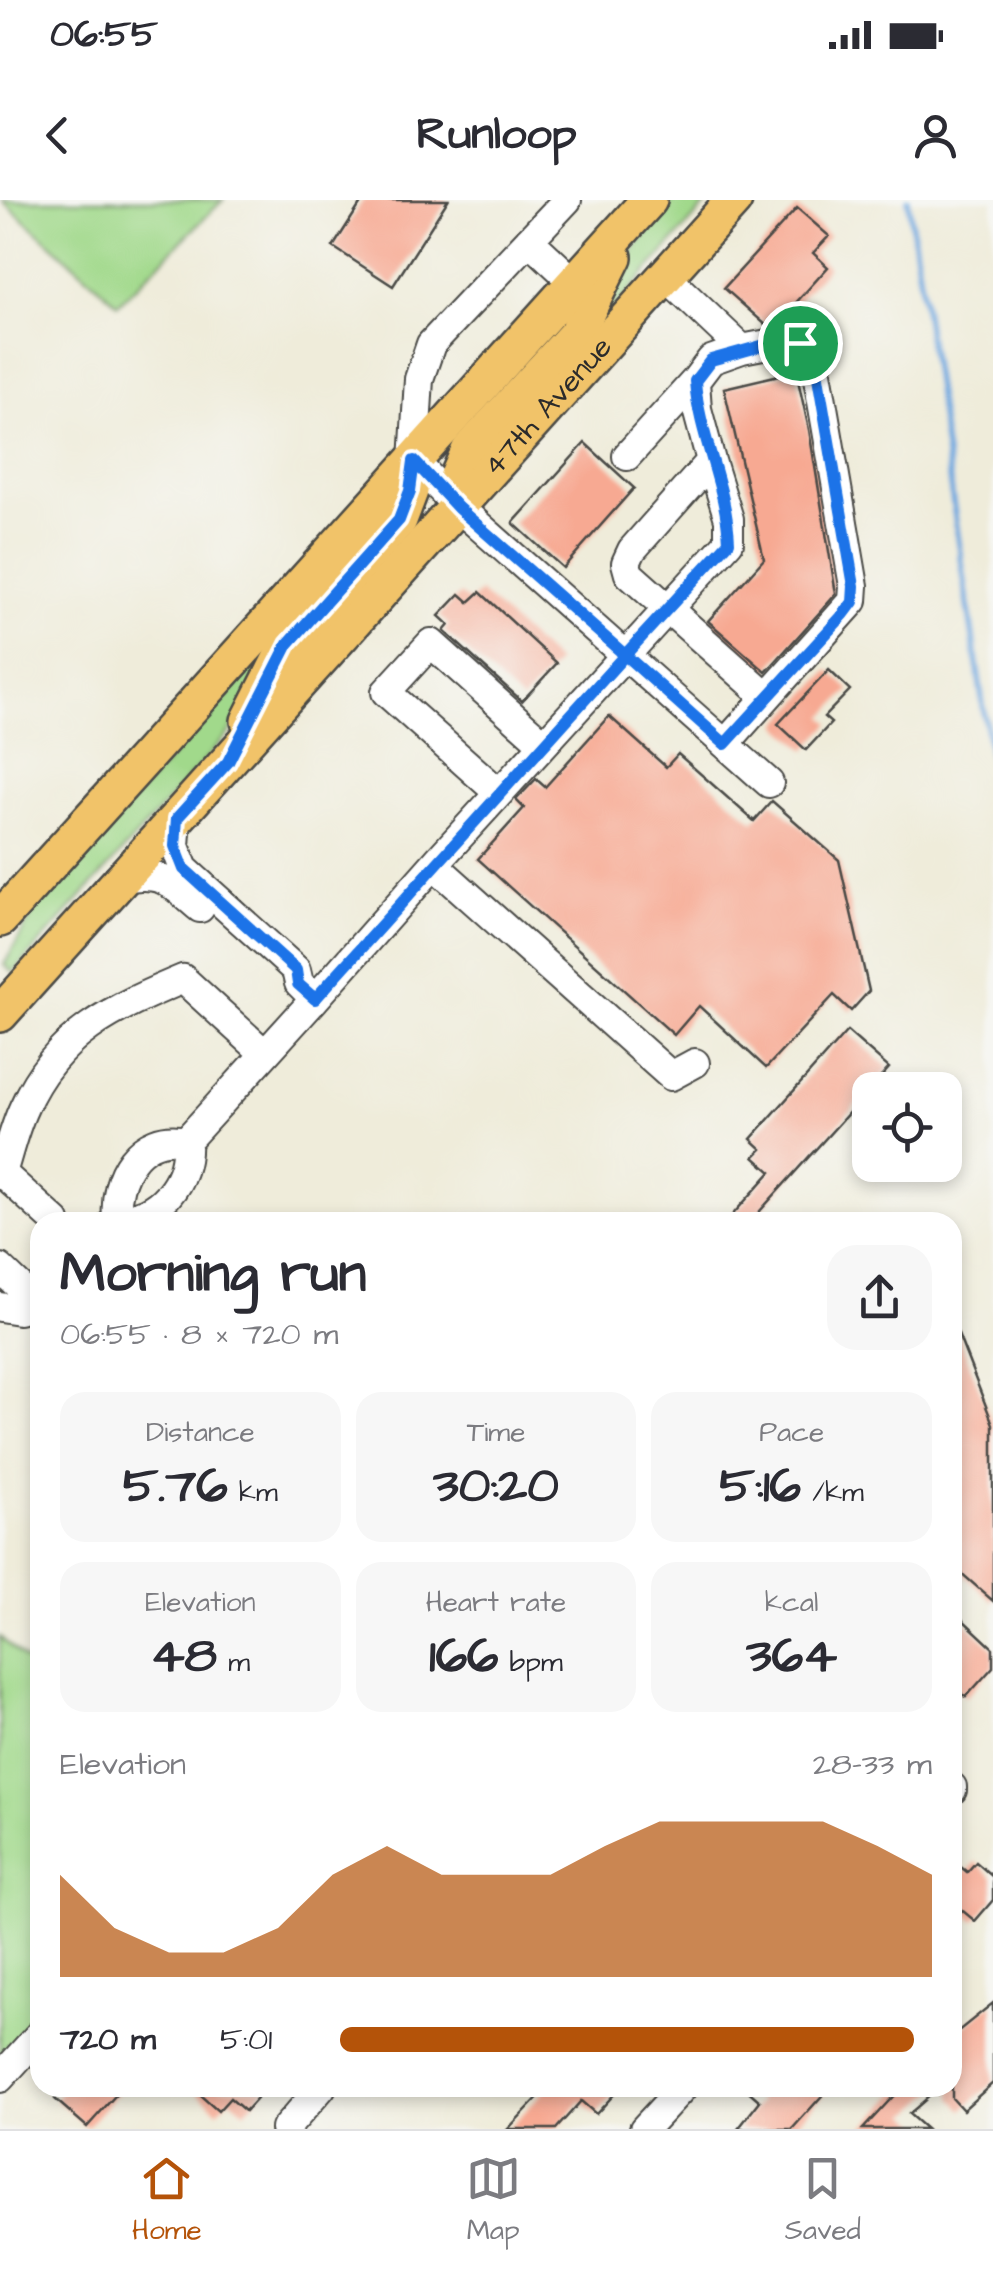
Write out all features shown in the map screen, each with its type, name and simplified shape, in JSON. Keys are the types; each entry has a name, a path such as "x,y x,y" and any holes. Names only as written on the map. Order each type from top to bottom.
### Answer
{"main road":[{"name":"47th Avenue","path":"0,1014 734,200"},
{"path":"0,919 642,208"},
{"path":"458,508 456,478 469,451 576,334 642,208"},
{"path":"228,762 288,644 399,520 410,491 414,461"}],"street":[{"path":"567,200 430,344 419,379 414,461 458,508 768,782"},
{"path":"529,240 574,283"},
{"path":"666,276 742,350"},
{"path":"627,456 711,360 772,343 800,343 814,354 854,586 853,602 725,744"},
{"path":"146,1212 168,1195 185,1167 186,1141 264,1054 307,991 438,860 729,542 728,519 697,409 695,381"},
{"path":"711,461 632,550 626,562 628,574 767,697"},
{"path":"499,793 386,692 431,644 544,744"},
{"path":"177,818 175,846 184,869 296,970 307,991"},
{"path":"438,860 442,872 672,1076 695,1063"},
{"path":"123,878 148,874 172,884 286,984 307,991"},
{"path":"45,1212 2,1173 24,1105 61,1048 114,1008 183,979 264,1054"},
{"path":"116,1212 117,1189 131,1160 160,1142 174,1138 186,1141"},
{"path":"0,1268 30,1295"},
{"path":"0,1307 19,1310 30,1307"},
{"path":"0,2078 30,2045"},
{"path":"285,2129 314,2097"},
{"path":"644,2129 674,2097"}],"green space":[{"path":"2,200 223,200 118,304"},
{"path":"674,200 710,200 608,315 600,307 616,276"},
{"path":"254,665 263,672 230,732 13,973 4,965 37,906"},
{"path":"0,1637 30,1664 30,2045 0,2078"}],"building":[{"path":"363,200 448,200 393,286 333,247"},
{"path":"797,208 829,236 813,253 828,267 775,326 767,326 724,288"},
{"path":"796,371 836,594 766,672 708,621 764,559 724,388"},
{"path":"585,443 634,488 563,568 513,523"},
{"path":"480,592 557,663 522,701 444,631 449,625 439,616 460,594 469,602"},
{"path":"829,670 850,690 824,717 831,723 806,750 778,724"},
{"path":"609,716 666,767 678,754 754,821 772,801 839,860 869,991 851,1011 834,995 766,1068 699,1006 674,1035 478,859 524,808 516,800 536,779 545,787"},
{"path":"847,1031 889,1068 885,1072 852,1072 852,1109 759,1212 735,1212 771,1172 754,1157 762,1149 751,1139"},
{"path":"962,1345 993,1424 993,1601 962,1574"},
{"path":"962,1619 993,1648 993,1667 966,1697 962,1694"},
{"path":"976,1862 993,1877 993,1900 975,1921 962,1910 962,1868 967,1872"},
{"path":"993,2003 993,2083 963,2110 952,2098 962,2097 962,2028"},
{"path":"57,2097 114,2097 87,2127"},
{"path":"202,2097 258,2097 245,2111 230,2098 218,2111"},
{"path":"538,2097 612,2097 596,2114 581,2101 556,2129 508,2129"},
{"path":"755,2097 821,2097 792,2129 738,2129 760,2101"},
{"path":"893,2097 929,2097 909,2114 926,2129 863,2129"}],"waterway":[{"path":"908,200 993,772"}],"route":[{"path":"800,343 772,343 711,360 695,381 697,409 728,519 729,542 625,655 458,508 414,461 410,491 399,520 288,644 228,762 177,818 175,846 184,869 296,970 298,984 315,999 625,655 725,744 853,602 854,586 814,354 800,343"}]}
